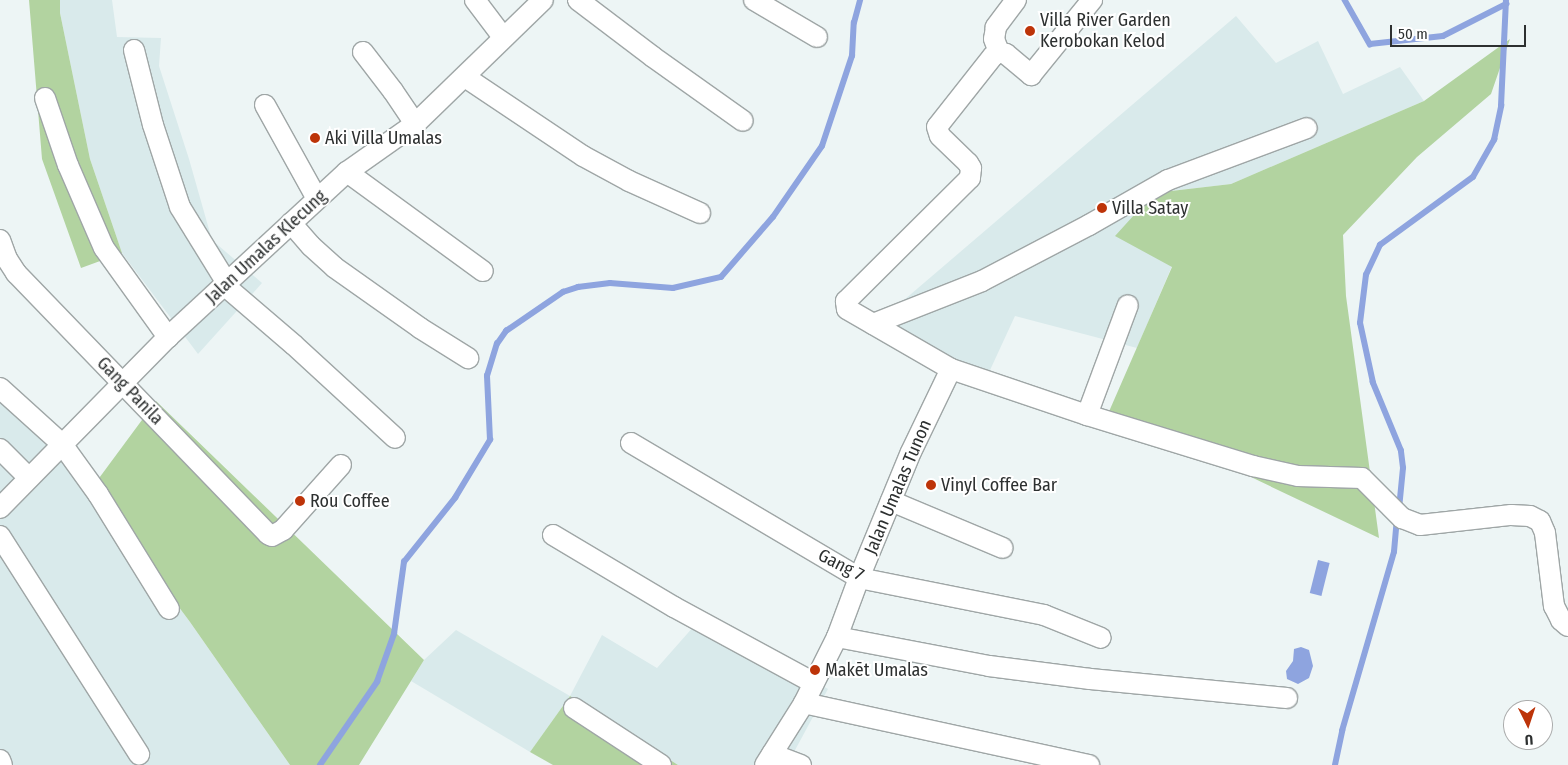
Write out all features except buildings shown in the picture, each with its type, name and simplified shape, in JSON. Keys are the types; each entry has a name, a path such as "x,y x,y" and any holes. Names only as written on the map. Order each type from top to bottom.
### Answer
{"street":[{"path":"475,0 503,37"},
{"name":"Jalan Umalas Klecung","path":"0,508 124,384 168,337 346,172 415,124 465,78 503,37 543,0"},
{"path":"578,0 653,57 743,121"},
{"path":"754,0 818,38"},
{"path":"999,52 994,34 996,27 1016,0"},
{"path":"1092,0 1032,74 1028,74 1006,54 999,52 993,56 937,127 940,136 971,168 967,182 846,301 847,309 951,368 1086,415 1253,466 1298,476 1353,476 1362,478 1402,518 1420,525 1511,515 1530,516 1540,521 1545,533 1554,606 1560,620 1568,626"},
{"path":"134,50 153,125 180,207 226,284 395,438"},
{"path":"363,52 379,71 415,124"},
{"path":"465,78 590,160 629,182 700,213"},
{"path":"45,98 68,165 104,248 168,337"},
{"path":"265,105 317,199"},
{"path":"874,324 982,281 1090,225 1168,180 1307,128"},
{"path":"346,172 482,271"},
{"path":"291,223 311,246 334,267 420,328 468,358"},
{"name":"Gang Panila","path":"0,240 7,259 16,273 269,535 283,530 341,464"},
{"path":"1086,415 1128,305"},
{"name":"Jalan Umalas Tunon","path":"768,759 804,703 837,637 858,578 951,368"},
{"path":"0,388 62,444 98,494 169,609"},
{"name":"Gang 7","path":"631,443 858,578 1044,615 1101,638"},
{"path":"0,449 29,478"},
{"path":"891,501 1003,548"},
{"path":"553,535 674,607 814,683"},
{"path":"0,536 139,754"},
{"path":"837,637 989,666 1090,679 1287,698"},
{"path":"804,703 1089,765"},
{"path":"574,708 661,765"},
{"path":"768,759 802,765"},
{"path":"0,760 2,765"}],"shaded area":[{"path":"60,0 112,0 117,37 161,38 159,66 189,159 212,240 262,283 198,354 122,253 90,159 60,13"},
{"path":"1236,16 1276,63 1318,41 1343,94 1400,67 1424,101 1231,184 1154,193 1172,266 1137,348 1015,316 985,381 883,318"},
{"path":"0,384 91,489 190,622 290,765 0,765"},
{"path":"702,617 828,689 787,765 678,765 570,696 602,635 657,668"},
{"path":"456,630 570,696 530,752 411,681 424,660"}],"green space":[{"path":"29,0 60,0 60,13 90,159 122,253 81,268 42,159"},
{"path":"1510,39 1491,94 1417,157 1343,235 1346,296 1379,538 1213,459 1104,423 1172,267 1115,236 1154,193 1231,184 1424,101"},
{"path":"156,401 424,660 359,765 290,765 190,622 91,489"},
{"path":"570,696 678,765 553,765 530,752"}],"water":[{"path":"1318,560 1330,563 1321,596 1310,593"},
{"path":"1301,647 1309,650 1313,666 1309,678 1298,684 1287,679 1286,671 1293,661 1294,649"}],"waterway":[{"path":"320,765 377,682 394,634 404,562 455,498 490,440 487,376 497,344 506,331 563,292 578,287 610,283 673,288 721,277 773,217 822,146 852,56 854,23 860,0"},
{"path":"1345,0 1370,44 1443,36 1506,4"},
{"path":"1399,509 1403,468 1401,451 1373,383 1360,323 1366,275 1380,245 1473,177 1494,140 1501,106 1506,0"},
{"path":"1335,765 1342,731 1394,552 1397,520"}],"place":[{"name":"Villa River Garden Kerobokan Kelod","path":"1030,31"},
{"name":"Aki Villa Umalas","path":"315,138"},
{"name":"Villa Satay","path":"1102,208"},
{"name":"Vinyl Coffee Bar","path":"931,485"},
{"name":"Rou Coffee","path":"300,501"},
{"name":"Makēt Umalas","path":"815,670"}]}
